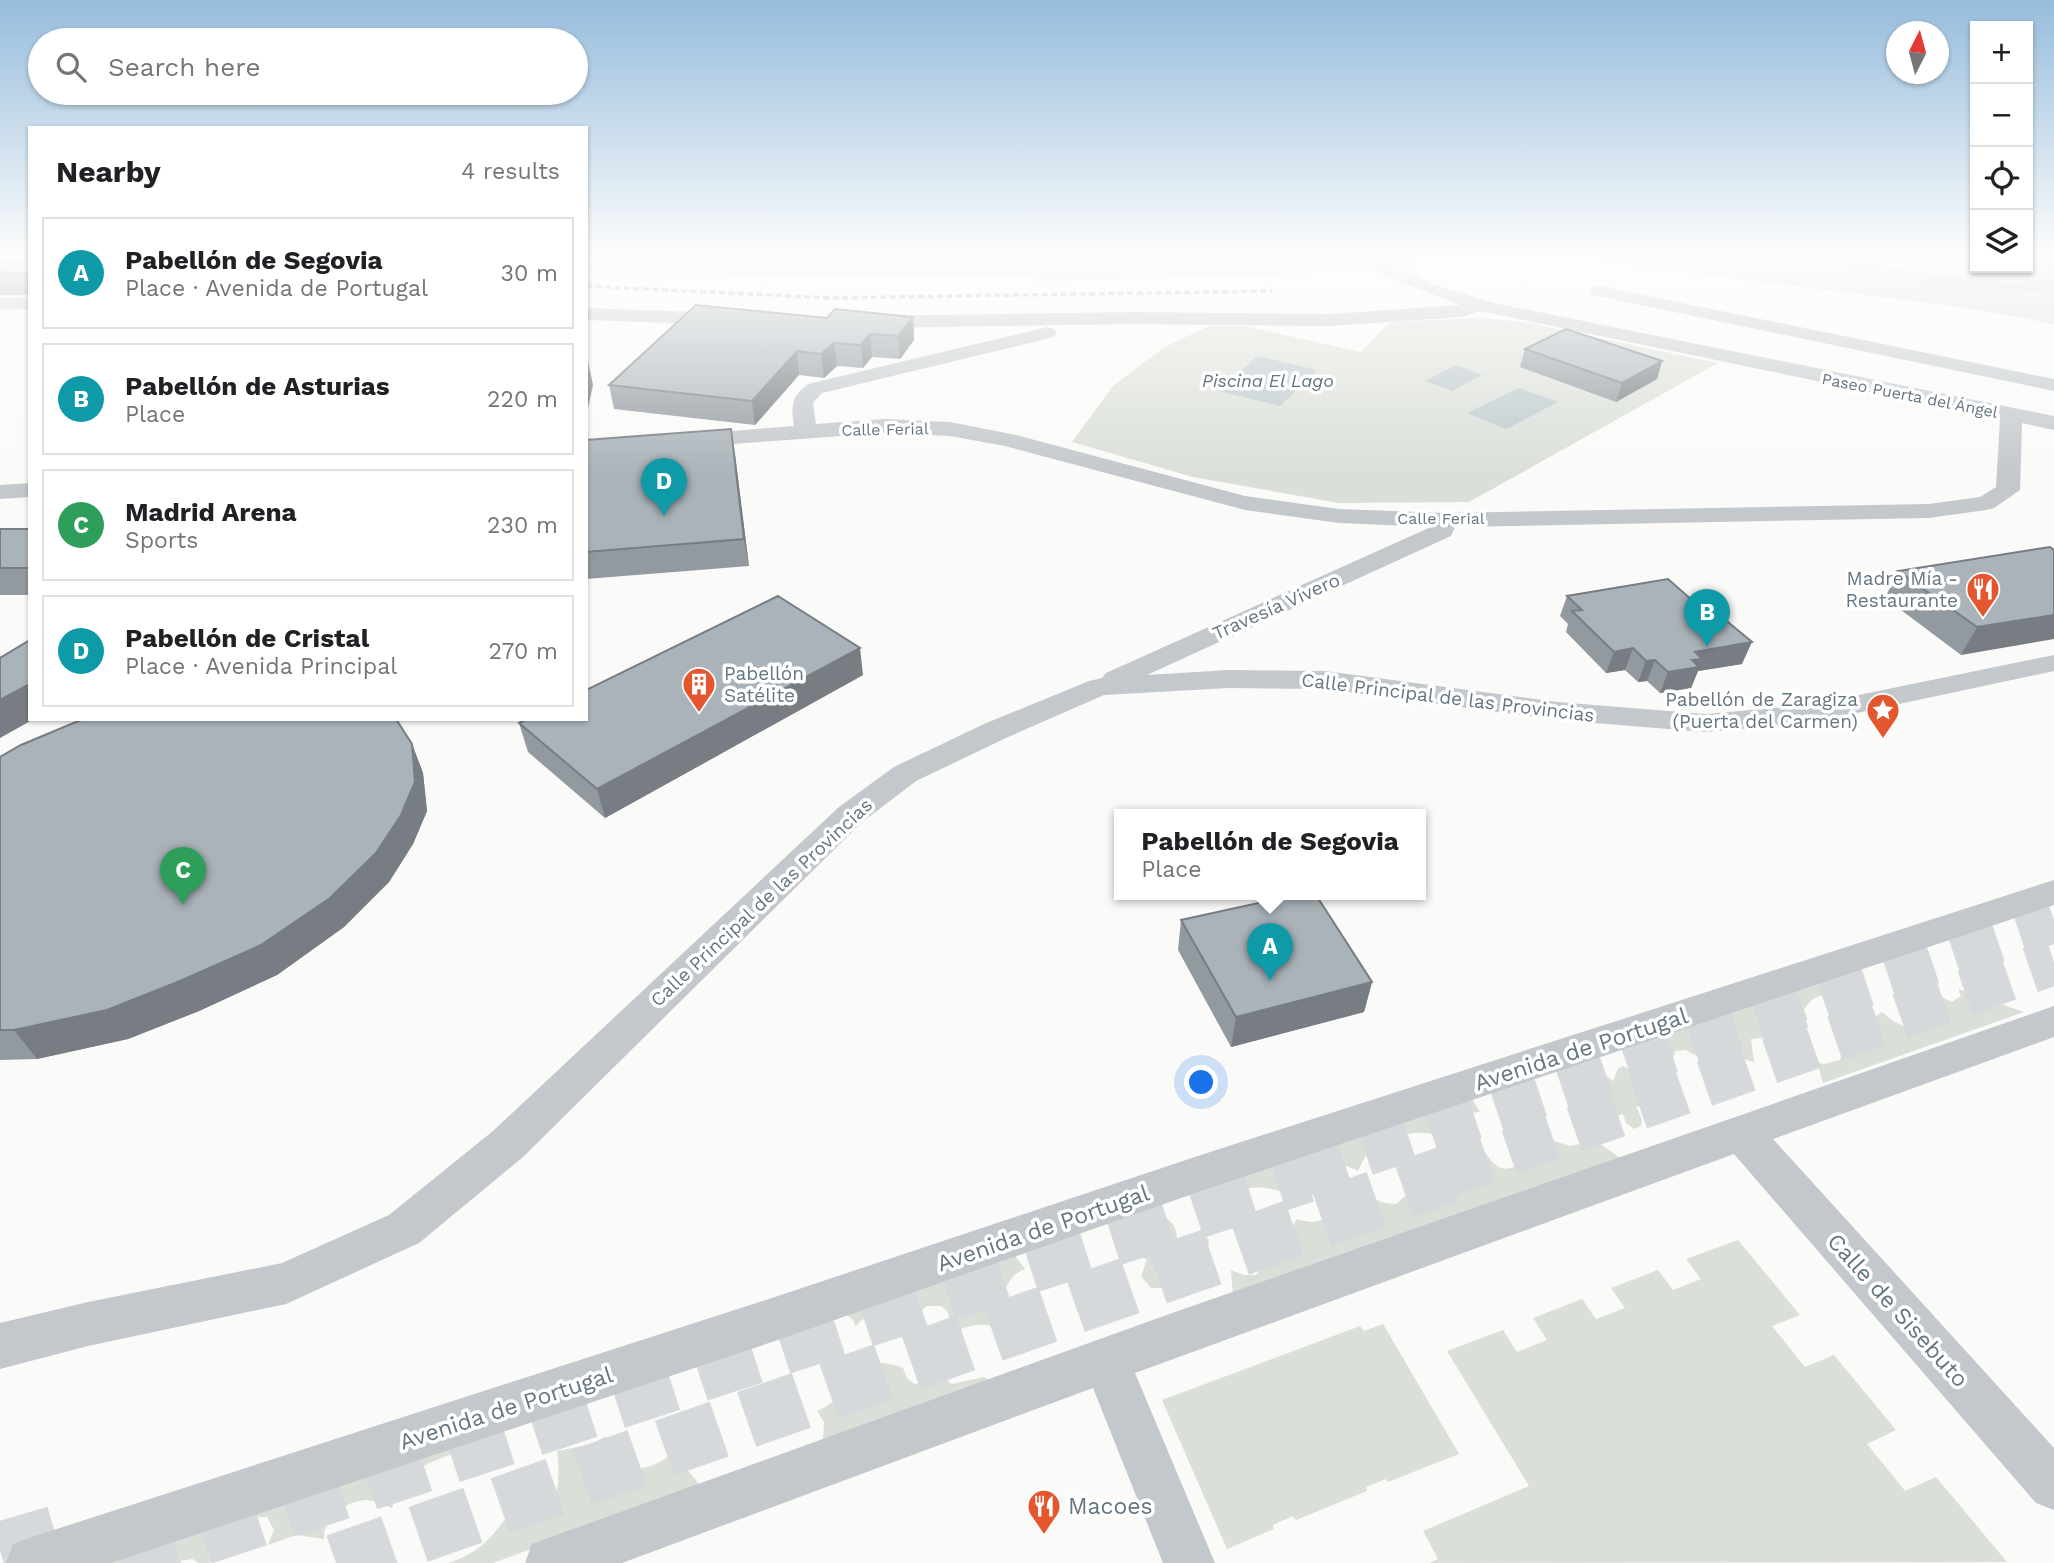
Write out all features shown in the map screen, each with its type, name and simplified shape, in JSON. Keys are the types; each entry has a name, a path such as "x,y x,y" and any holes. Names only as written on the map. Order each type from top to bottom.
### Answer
{"street":[{"path":"806,432 801,403 803,397 815,388 1064,329"},
{"name":"Paseo Puerta del Ángel","path":"1596,329 2054,423"},
{"path":"1779,329 2054,385"},
{"path":"1766,366 1784,330"},
{"name":"Calle Ferial","path":"665,442 916,426 961,430 1245,503 1339,516 1445,520 1929,511 1986,503 2008,490 2011,415"},
{"path":"0,492 28,490"},
{"name":"Travesía Vivero","path":"1099,687 1442,531 1445,520"},
{"name":"Calle Principal de las Provincias","path":"0,1346 88,1324 286,1283 404,1229 508,1144 850,815 905,774 995,731 1099,687 1228,678 1325,680 1557,711 1706,723 1810,714 2054,663"},
{"name":"Avenida de Portugal","path":"32,1563 762,1324 1201,1173 2054,892"},
{"path":"551,1563 2054,1021"},
{"name":"Calle de Sisebuto","path":"1742,1134 2054,1485"},
{"path":"1106,1361 1189,1563"}],"shaded area":[{"path":"1203,329 1257,329 1361,352 1383,329 1557,329 1718,363 1469,502 1339,503 1193,477 1072,442 1113,386 1163,348"},
{"path":"1921,982 1933,993 1952,1002 1961,996 1958,989 2024,1012 1823,1083 1814,1062 1824,1064 1840,1060 1842,1053 1838,1043 1856,1050 1865,1047 1868,1041 1867,1034 1853,1021 1869,1022 1882,1012 1916,1033 1929,1028 1924,1012 1901,991 1916,991"},
{"path":"1816,983 1828,995 1817,997 1809,1003 1804,1010 1808,1020 1778,1012 1770,1018 1770,1026 1782,1036 1751,1039 1754,1062 1725,1054 1708,1061 1685,1050 1675,1051 1672,1063 1664,1059 1650,1059 1648,1065 1624,1046"},
{"path":"1623,1066 1635,1072 1635,1092 1659,1093 1667,1098 1669,1103 1651,1110 1636,1106 1642,1120 1641,1126 1634,1129 1626,1123 1623,1114 1605,1116 1590,1108 1582,1098 1585,1093 1594,1090 1587,1085 1581,1070 1599,1070 1613,1081 1618,1069"},
{"path":"1471,1097 1480,1112 1468,1114 1451,1127 1452,1140 1425,1133 1404,1135 1397,1138 1398,1153 1366,1155 1358,1171 1335,1164 1322,1170 1304,1163 1288,1174 1282,1192 1251,1188 1229,1197 1223,1204 1207,1185"},
{"path":"1548,1139 1570,1146 1596,1141 1620,1158 1233,1295 1231,1270 1244,1275 1256,1275 1263,1267 1261,1247 1279,1243 1297,1219 1312,1222 1324,1219 1332,1210 1338,1196 1351,1200 1360,1197 1364,1189 1375,1199 1391,1204 1396,1204 1410,1192 1420,1201 1438,1198 1453,1188 1440,1164 1470,1162 1484,1150 1497,1166 1511,1168 1516,1166 1524,1146 1545,1154 1549,1148"},
{"path":"1160,1215 1173,1224 1177,1238 1182,1240 1193,1234 1204,1234 1209,1240 1208,1248 1187,1250 1193,1262 1184,1266 1173,1263 1176,1272 1172,1283 1151,1288 1141,1276 1147,1259 1134,1257 1131,1248 1134,1239 1142,1238 1137,1233 1139,1228 1142,1225 1152,1229"},
{"path":"1738,1240 1800,1315 1772,1326 1805,1367 1834,1355 1896,1430 1867,1444 1905,1491 1936,1477 2007,1562 1429,1563 1438,1559 1423,1531 1529,1486 1447,1351 1503,1330 1517,1352 1547,1340 1533,1318 1582,1299 1596,1319 1625,1308 1611,1288 1658,1270 1673,1290 1701,1279 1686,1259"},
{"path":"1017,1248 1016,1257 1025,1269 1014,1275 1008,1284 1004,1293 1008,1298 995,1319 997,1328 973,1325 951,1333 948,1312 941,1306 927,1306 904,1325 900,1317 875,1313 855,1327 854,1321 845,1313"},
{"path":"1383,1324 1459,1454 1388,1482 1386,1479 1366,1487 1367,1491 1296,1520 1293,1516 1273,1525 1274,1529 1227,1549 1162,1400 1360,1326 1364,1331"},
{"path":"847,1361 883,1363 903,1368 907,1378 914,1384 925,1382 931,1369 952,1384 984,1377 993,1383 823,1440 824,1422 817,1411 836,1398 845,1377"},
{"path":"606,1436 605,1449 621,1463 631,1467 655,1464 681,1446 688,1471 702,1487 493,1563 448,1563 482,1545 508,1515 511,1521 523,1528 544,1516 555,1497 557,1451 593,1444"},
{"path":"473,1440 471,1454 447,1456 429,1463 408,1477 392,1508 365,1500 343,1507 327,1524 324,1539 296,1535 268,1545 274,1530 267,1517 248,1520 240,1525 210,1563 198,1563 193,1559 165,1563 76,1563"}],"water":[{"name":"Piscina El Lago","path":"1257,356 1317,370 1280,406 1219,391"},
{"path":"1456,365 1482,375 1452,391 1425,381"},
{"path":"1519,388 1558,402 1506,429 1467,413"}],"building":[{"path":"670,329 904,329 898,336 870,334 861,345 834,343 821,354 797,351 752,401 609,385"},
{"path":"1566,329 1662,361 1622,383 1525,349"},
{"path":"731,429 744,539 588,552 588,440"},
{"path":"0,529 28,529 28,568 0,568"},
{"path":"2050,547 2054,550 2054,615 1977,627 1898,571"},
{"path":"1668,579 1702,609 1711,608 1752,642 1695,652 1702,659 1692,660 1699,667 1668,672 1655,660 1646,661 1633,648 1614,652 1572,611 1582,610 1567,596"},
{"name":"Pabellón Satélite","path":"778,596 860,648 597,789 519,723 588,721 588,689"},
{"path":"28,641 28,685 0,700 0,658"},
{"path":"78,721 397,721 412,744 415,782 401,815 376,853 330,898 261,945 107,1010 14,1030 0,1030 0,757 21,745"},
{"path":"1272,900 1319,900 1372,982 1236,1017 1181,920"}],"tunnel":[{"path":"1300,1175 2054,920"},
{"path":"1444,1175 2054,962"},
{"path":"120,1563 1305,1174"},
{"path":"336,1563 1449,1174"},
{"path":"0,1551 61,1533"}],"place":[{"name":"Pabellón de Cristal","path":"664,516"},
{"name":"Madre Mía - Restaurante","path":"1983,619"},
{"name":"Pabellón de Asturias","path":"1707,647"},
{"name":"Pabellón Satélite","path":"699,714"},
{"name":"Pabellón de Zaragiza (Puerta del Carmen)","path":"1883,740"},
{"name":"Madrid Arena","path":"183,905"},
{"name":"Pabellón de Segovia","path":"1270,981"},
{"name":"Macoes","path":"1044,1536"}]}
